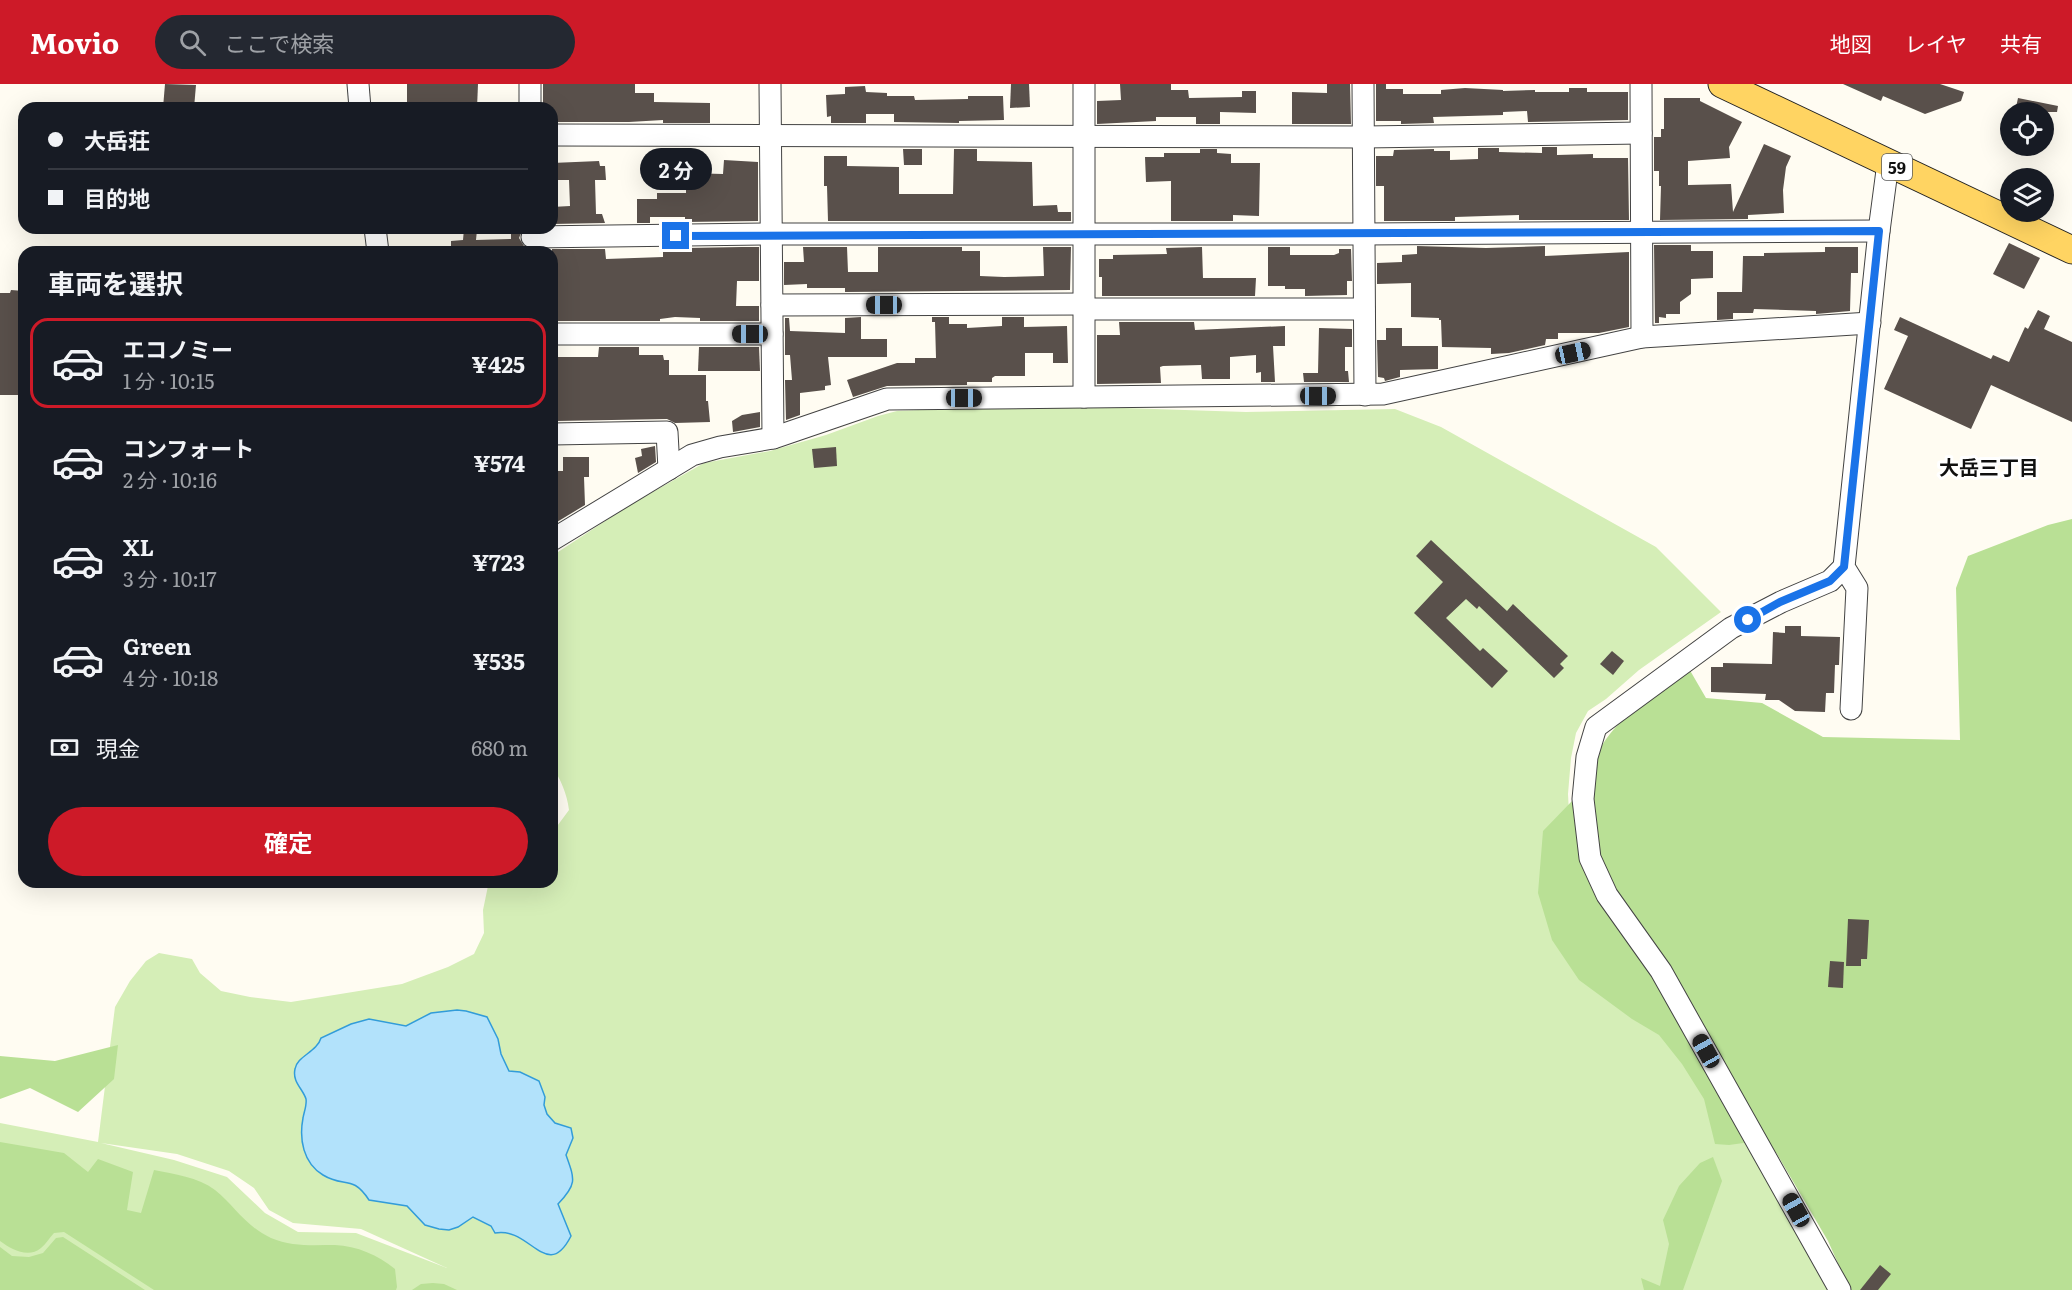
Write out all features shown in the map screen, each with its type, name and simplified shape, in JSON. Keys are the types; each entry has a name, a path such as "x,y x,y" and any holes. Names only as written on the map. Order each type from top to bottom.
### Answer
{"main road":[{"name":"59","path":"1722,84 2072,250"}],"street":[{"path":"358,84 360,102"},
{"path":"530,84 530,102"},
{"path":"770,84 773,438"},
{"path":"1084,84 1084,397"},
{"path":"1363,84 1365,395"},
{"path":"1641,84 1642,337"},
{"path":"558,135 1364,137 1641,134"},
{"path":"1851,709 1857,588 1844,567 1888,164"},
{"path":"532,239 772,234 1879,231"},
{"path":"772,306 1364,309"},
{"path":"558,536 692,455 720,447 773,438 887,399 1383,394 1642,337 1870,323"},
{"path":"558,334 772,334"},
{"path":"558,434 667,432 669,469"},
{"path":"1840,1290 1661,971 1607,895 1590,858 1583,799 1587,757 1596,727 1731,628 1780,602 1830,581 1844,567"}],"green space":[{"path":"1093,407 1246,412 1395,409 1441,427 1656,547 1721,612 1639,670 1606,699 1588,711 1576,733 1571,758 1568,794 1570,832 1829,1290 0,1290 0,1123 98,1142 115,1007 130,981 146,961 159,953 192,959 200,973 221,991 291,1002 402,984 448,967 474,954 484,933 483,910 488,888 558,888 558,825 569,810 567,798 558,777 558,552 628,506 704,463 770,451 897,411","holes":["101,1143 177,1154 229,1171 254,1188 269,1210 293,1223 361,1229 447,1268 356,1233 298,1232 265,1213 227,1177 174,1160"]},
{"path":"2072,519 2072,1290 1850,1290 1828,1241 1777,1154 1765,1140 1729,1145 1715,1144 1704,1099 1682,1064 1659,1035 1632,1019 1579,980 1552,940 1538,893 1543,831 1572,801 1591,792 1596,759 1602,746 1622,720 1688,667 1706,698 1762,703 1823,737 1960,740 1956,588 1968,556 2048,525"},
{"path":"118,1045 114,1079 78,1112 30,1088 0,1099 0,1056 55,1061"},
{"path":"0,1142 64,1153 88,1172 98,1159 133,1172 127,1210 141,1213 154,1170 194,1179 215,1190 254,1228 271,1238 295,1244 335,1245 359,1249 382,1259 395,1269 396,1290 154,1290 64,1232 54,1233 43,1246 31,1253 14,1250 0,1241"},
{"path":"1713,1157 1722,1181 1683,1290 1644,1290 1641,1278 1660,1286 1669,1244 1663,1220 1679,1186 1700,1163"},
{"path":"63,1237 145,1290 0,1290 0,1247 12,1256 29,1257 43,1253 56,1238"},
{"path":"421,1284 444,1284 457,1290 412,1290"}],"water":[{"path":"457,1010 487,1017 498,1039 501,1054 509,1071 520,1072 539,1081 545,1097 544,1105 547,1114 555,1123 571,1128 573,1138 566,1155 572,1181 569,1191 558,1204 571,1236 562,1249 554,1254 546,1254 537,1250 518,1237 507,1233 495,1233 491,1226 473,1217 449,1230 425,1225 407,1206 369,1200 353,1184 330,1179 323,1175 311,1164 304,1150 302,1126 306,1099 294,1074 299,1061 316,1047 321,1038 351,1024 369,1019 406,1026 431,1013"}],"building":[{"path":"165,84 196,85 195,102 164,102"},
{"path":"407,84 478,84 477,102 407,102"},
{"path":"543,84 635,84 635,93 654,93 654,102 710,103 710,123 663,123 663,120 558,122 558,102 543,102"},
{"path":"1011,84 1029,84 1030,107 1010,108"},
{"path":"1120,84 1171,84 1171,90 1188,90 1189,98 1242,97 1242,91 1256,91 1256,113 1220,112 1220,124 1196,124 1196,117 1156,117 1156,121 1097,124 1097,101 1121,100"},
{"path":"1327,84 1350,84 1351,124 1292,124 1292,92 1327,93"},
{"path":"1376,84 1386,84 1386,89 1403,89 1403,94 1441,94 1441,90 1465,88 1569,92 1569,88 1587,88 1587,92 1628,92 1628,120 1528,122 1527,111 1503,112 1503,115 1433,117 1434,123 1401,124 1401,121 1376,121"},
{"path":"1843,84 1940,84 1964,92 1961,101 1925,114 1883,96 1881,101"},
{"path":"865,86 866,92 887,93 887,96 914,96 915,100 1003,96 1004,120 959,121 959,123 894,122 894,114 866,114 866,123 831,123 831,116 827,117 826,95 845,94 845,87"},
{"path":"1664,98 1700,98 1700,101 1742,122 1729,147 1730,158 1688,161 1688,185 1731,184 1733,212 1764,144 1791,156 1786,167 1783,190 1784,213 1748,215 1748,219 1660,220 1661,186 1659,186 1659,171 1654,171 1654,137 1661,137 1661,129 1664,129"},
{"path":"2018,98 2038,102 2017,102"},
{"path":"2054,105 2058,106 2057,112 2054,112"},
{"path":"1542,147 1557,147 1557,155 1593,154 1593,158 1628,158 1629,220 1519,220 1519,215 1455,217 1455,221 1384,221 1384,186 1376,186 1376,156 1393,156 1394,150 1434,149 1434,151 1450,151 1450,160 1478,159 1478,148 1499,148 1499,152 1542,153"},
{"path":"903,149 922,149 922,165 904,165"},
{"path":"954,149 977,149 977,161 1032,162 1033,206 1057,205 1058,212 1071,212 1071,221 828,221 827,186 824,186 824,156 847,156 847,166 899,167 899,194 953,194"},
{"path":"1200,149 1217,149 1217,153 1231,154 1231,163 1260,163 1259,216 1233,215 1233,221 1171,221 1171,181 1146,182 1145,157 1164,157 1164,153 1200,153"},
{"path":"724,160 758,162 758,221 685,222 685,217 650,217 650,223 637,223 637,199 657,199 657,193 686,193 686,173 723,174"},
{"path":"599,161 600,166 605,166 606,180 595,180 596,214 602,214 605,223 558,224 558,207 570,206 569,180 558,180 558,163"},
{"path":"464,234 477,234 476,240 511,239 511,234 521,234 519,238 524,246 451,246 451,241 463,240"},
{"path":"2009,243 2040,258 2024,289 1993,274"},
{"path":"1654,245 1691,245 1691,251 1713,251 1713,278 1691,279 1691,294 1680,302 1680,314 1666,314 1666,318 1659,317 1659,323 1655,323"},
{"path":"1417,246 1486,248 1545,246 1545,256 1629,252 1629,327 1599,333 1558,333 1558,339 1546,339 1545,345 1509,353 1491,354 1491,348 1442,347 1439,318 1411,317 1411,283 1377,284 1377,263 1402,262 1402,255 1417,254"},
{"path":"759,247 759,281 737,281 736,306 759,306 759,321 700,321 700,318 675,317 660,319 660,321 558,321 558,249 605,249 606,259 663,257 663,252 686,252 686,248"},
{"path":"803,247 847,247 848,272 878,272 878,247 962,247 962,251 980,251 980,276 1004,277 1044,276 1043,247 1071,247 1070,290 845,292 845,288 807,288 807,284 784,285 784,262 804,262"},
{"path":"1202,247 1203,278 1256,278 1255,296 1102,296 1099,259 1113,259 1113,255 1167,254 1166,248"},
{"path":"1268,247 1290,247 1290,255 1334,255 1339,253 1339,249 1351,249 1352,281 1347,281 1347,295 1305,296 1305,289 1268,286"},
{"path":"1825,247 1858,247 1858,273 1851,273 1850,311 1816,314 1816,311 1754,309 1753,313 1733,313 1733,319 1717,320 1717,292 1742,292 1743,256 1764,256 1764,253 1825,252"},
{"path":"11,290 18,291 18,395 0,395 0,293 10,293"},
{"path":"2038,310 2050,316 2044,329 2072,342 2072,422 1991,385 1971,429 1884,389 1908,336 1894,330 1900,317 1991,359 1993,355 2009,362 2025,327 2028,329"},
{"path":"861,317 861,339 887,339 887,357 828,357 831,385 825,386 825,390 800,393 800,415 786,420 785,380 792,380 790,355 785,355 785,318 789,318 790,331 845,333 845,318"},
{"path":"932,317 949,317 949,324 967,324 967,328 1002,326 1002,317 1024,317 1024,327 1067,326 1068,363 1053,363 1053,353 1025,353 1025,376 995,376 992,382 967,382 967,385 887,386 853,397 847,380 897,363 915,363 915,358 936,358 935,322 932,322"},
{"path":"1119,322 1194,322 1195,330 1285,326 1285,346 1273,346 1275,382 1261,382 1261,372 1256,373 1256,355 1230,357 1230,379 1202,379 1201,365 1163,366 1160,367 1161,383 1097,384 1097,335 1120,335"},
{"path":"1319,328 1352,329 1352,347 1345,347 1345,371 1348,371 1349,382 1304,382 1303,373 1318,373"},
{"path":"1386,328 1402,328 1402,346 1438,346 1438,369 1400,370 1400,377 1385,381 1384,378 1378,377 1377,340 1386,340"},
{"path":"599,347 639,347 639,355 663,355 664,360 669,360 669,375 706,375 706,401 708,401 710,422 675,423 667,419 558,421 558,357 598,357"},
{"path":"699,347 759,347 760,371 698,371"},
{"path":"760,412 760,427 733,432 732,421 742,415"},
{"path":"655,446 656,462 638,473 635,458 642,456 641,449"},
{"path":"836,447 837,466 814,468 812,449"},
{"path":"563,457 589,457 589,477 584,477 585,505 558,521 558,471 563,471"},
{"path":"1431,540 1507,611 1513,604 1568,656 1560,664 1564,668 1554,678 1479,606 1477,609 1466,599 1446,618 1480,651 1483,648 1508,671 1492,688 1414,613 1443,582 1416,556"},
{"path":"1785,626 1801,626 1801,636 1840,637 1839,665 1835,665 1834,693 1826,693 1825,712 1795,711 1779,700 1765,700 1766,694 1711,692 1711,667 1723,667 1723,663 1772,664 1773,632 1785,633"},
{"path":"1612,651 1624,661 1613,675 1600,664"},
{"path":"1848,919 1869,920 1867,959 1861,959 1861,966 1846,966"},
{"path":"1830,961 1844,962 1843,988 1828,987"},
{"path":"1880,1265 1891,1274 1878,1290 1860,1290"}],"district":[{"name":"大岳三丁目","path":"1989,466"}],"route":[{"path":"676,236 1879,231 1844,567 1830,581 1780,602 1748,620"}]}
